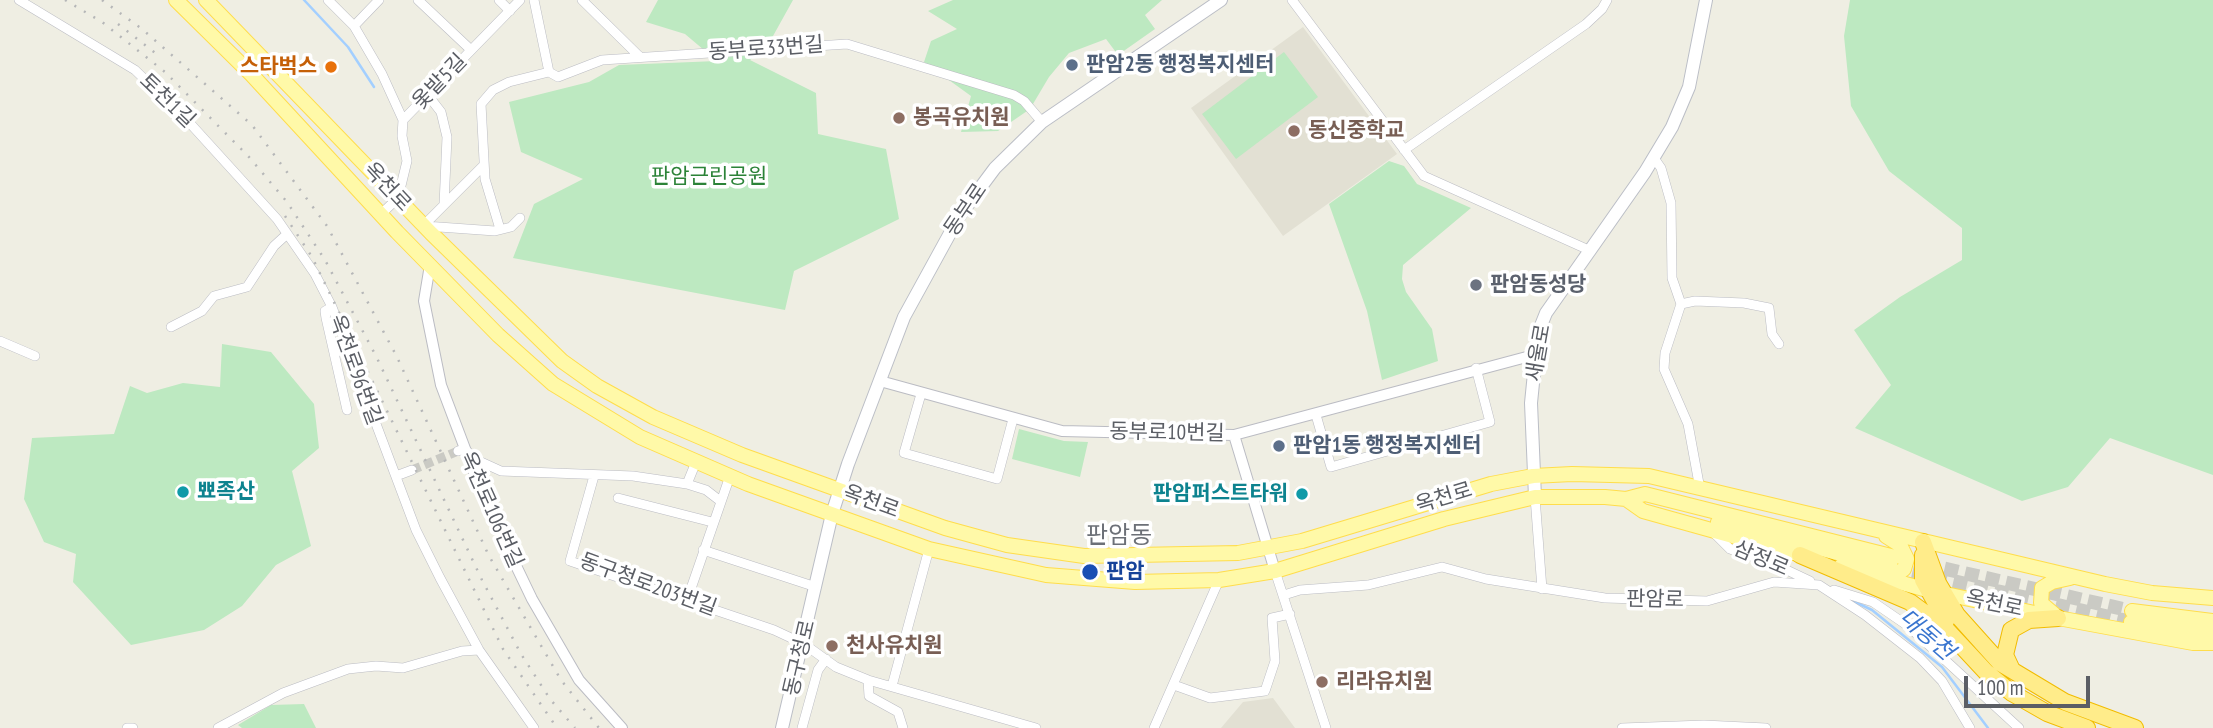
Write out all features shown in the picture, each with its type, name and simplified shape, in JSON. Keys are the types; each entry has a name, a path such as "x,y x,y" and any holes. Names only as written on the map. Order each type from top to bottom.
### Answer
{"highway":[{"path":"1923,542 1923,580 1927,590 1972,657"},
{"path":"1923,542 1944,594 1957,615 1980,642 2013,673 2065,702 2135,728"},
{"path":"1800,555 1910,602 1945,628 1972,657 2030,704 2087,728"},
{"path":"2013,673 2005,655 2011,631 2029,620 2058,618"}],"main road":[{"name":"옥천로","path":"176,0 251,74 498,335 553,384 640,437 696,462 929,549 1046,575 1135,582 1219,580 1275,571 1444,519 1535,497 1626,499 1643,511 1708,527 1800,555 1892,568 1927,590 2058,618 2193,643 2213,643"},
{"name":"옥천로","path":"206,0 423,226 562,361 597,386 653,417 742,455 945,528 1032,549 1084,556 1159,557 1269,548 1491,484 1533,476 1649,476 2075,577 2152,593 2213,598"},
{"name":"동부로","path":"832,514 904,317 960,215 995,168 1042,122 1221,0"},
{"name":"새울로","path":"1535,497 1531,403 1534,355 1546,313 1654,158 1672,127 1689,87 1706,0"},
{"path":"1626,499 1904,569 1907,558 1899,545 1879,530"},
{"name":"동구청로","path":"782,728 804,644 832,514"},
{"path":"2058,618 2041,603 2042,588 2057,580 2075,577"},
{"path":"2213,621 2132,616 2213,632"}],"street":[{"name":"토천1길","path":"19,0 135,70 230,166 277,219 286,235"},
{"path":"328,0 354,26 382,74 403,120"},
{"path":"354,26 379,0"},
{"path":"418,0 471,50"},
{"path":"499,0 510,11"},
{"name":"옻밭5길","path":"398,198 407,161 402,136 403,120 520,0"},
{"path":"500,229 483,166 481,117 485,98 509,82 549,72 534,0"},
{"path":"582,0 639,56"},
{"path":"1292,0 1424,176 1591,251"},
{"path":"1404,150 1586,24 1602,9 1606,0"},
{"name":"동부로33번길","path":"549,72 558,77 602,60 639,56 847,44 1014,94 1042,122"},
{"path":"427,94 441,111 447,137 444,205"},
{"path":"1654,158 1661,168 1671,203 1672,278 1681,304 1665,353 1664,369 1688,424 1700,489"},
{"path":"423,226 483,166"},
{"path":"381,214 398,198"},
{"path":"423,226 500,229 511,227 520,218"},
{"name":"옥천로96번길","path":"286,235 315,274 332,307 416,530 479,650 534,728"},
{"path":"171,327 202,311 214,296 247,287 274,246 286,235"},
{"name":"옥천로106번길","path":"430,265 424,300 429,330 441,385 461,450 532,600 579,680 622,728"},
{"path":"1681,304 1695,301 1744,303 1769,308 1772,334 1779,344"},
{"path":"332,307 325,312 347,410"},
{"path":"0,341 34,356"},
{"name":"동부로10번길","path":"880,381 1062,431 1234,435 1316,415 1476,368 1534,355"},
{"path":"1316,415 1331,467 1477,426 1490,422 1476,368"},
{"path":"921,394 904,453 984,475 997,478 1013,419"},
{"path":"1234,435 1326,728"},
{"path":"461,450 501,471 633,476 687,484 706,490 719,500"},
{"path":"687,484 696,462"},
{"path":"396,476 412,470"},
{"name":"동구청로203번길","path":"594,475 570,561 774,630 867,680"},
{"path":"687,600 719,500 730,476"},
{"path":"1535,497 1542,589"},
{"path":"618,498 712,522"},
{"name":"삼정로","path":"1708,527 1730,548 1822,586 1873,601 1908,626 2019,728"},
{"path":"892,686 929,549"},
{"path":"703,550 816,587"},
{"name":"판암로","path":"1284,594 1368,584 1441,567 1542,589 1605,598 1707,601 1774,582 1822,586"},
{"path":"1154,728 1219,580"},
{"path":"1822,586 1920,659 1942,681 1967,728"},
{"path":"1174,685 1210,698 1265,691 1275,661 1272,618 1290,614"},
{"path":"218,728 283,693 348,669 376,666 403,668 462,651 479,650"},
{"path":"802,728 818,670 826,659"},
{"path":"903,728 898,712 869,696 867,680 1036,728"},
{"path":"1622,728 1704,725 1766,728"},
{"path":"127,728 133,728"}],"shaded area":[{"name":"동신중학교","path":"1303,27 1397,154 1283,236 1191,108"},
{"path":"1273,698 1295,728 1221,728 1243,702"}],"green space":[{"name":"판암근린공원","path":"658,0 793,0 768,45 750,60 816,93 818,134 886,149 899,219 794,271 785,310 513,258 534,204 583,179 521,152 509,102 589,82 619,65 717,61 685,34 646,22"},
{"path":"953,0 1162,0 1145,15 1155,29 1118,55 1106,39 1069,53 1049,77 1030,109 998,131 961,132 971,96 924,62 931,41 957,29 928,11"},
{"path":"1850,0 2213,0 2213,475 2110,438 2068,487 2022,501 1855,428 1891,385 1854,330 1900,297 1962,260 1962,228 1889,171 1851,106 1844,36"},
{"path":"1284,52 1318,97 1236,159 1202,114"},
{"path":"1389,161 1404,166 1417,184 1471,208 1403,265 1402,279 1406,292 1432,329 1438,361 1382,380 1367,311 1329,204"},
{"path":"222,344 271,352 314,404 319,448 292,471 311,546 276,565 242,606 204,630 131,645 73,582 76,554 44,542 24,499 32,438 114,434 130,386 147,393 183,383 220,387"},
{"path":"1019,429 1064,441 1088,442 1080,477 1012,459"},
{"path":"304,704 316,728 242,728 238,725 271,705"}],"waterway":[{"name":"대동천","path":"304,0 348,47 374,87"},
{"name":"대동천","path":"1849,599 1872,610 1942,667 1988,728"}],"tunnel":[{"path":"412,470 458,451"},
{"path":"1924,564 2132,611"},
{"path":"1892,567 2131,622"}],"railway":[{"path":"65,0 102,22 165,72 249,157 287,202 325,260 377,358 482,580 521,654 550,699 575,728"},
{"path":"102,0 142,29 252,125 327,226 397,357 489,556 561,680 599,728"},
{"path":"118,24 159,56"},
{"path":"285,216 312,257 503,649 557,728"}],"place":[{"name":"판암2동 행정복지센터","path":"1072,65"},
{"name":"스타벅스","path":"331,67"},
{"name":"봉곡유치원","path":"899,118"},
{"name":"동신중학교","path":"1294,131"},
{"name":"판암동성당","path":"1476,285"},
{"name":"판암1동 행정복지센터","path":"1279,446"},
{"name":"뾰족산","path":"183,492"},
{"name":"판암퍼스트타워","path":"1302,494"},
{"name":"판암","path":"1090,572"},
{"name":"천사유치원","path":"832,646"},
{"name":"리라유치원","path":"1322,682"}],"district":[{"name":"판암동","path":"1119,536"}]}
